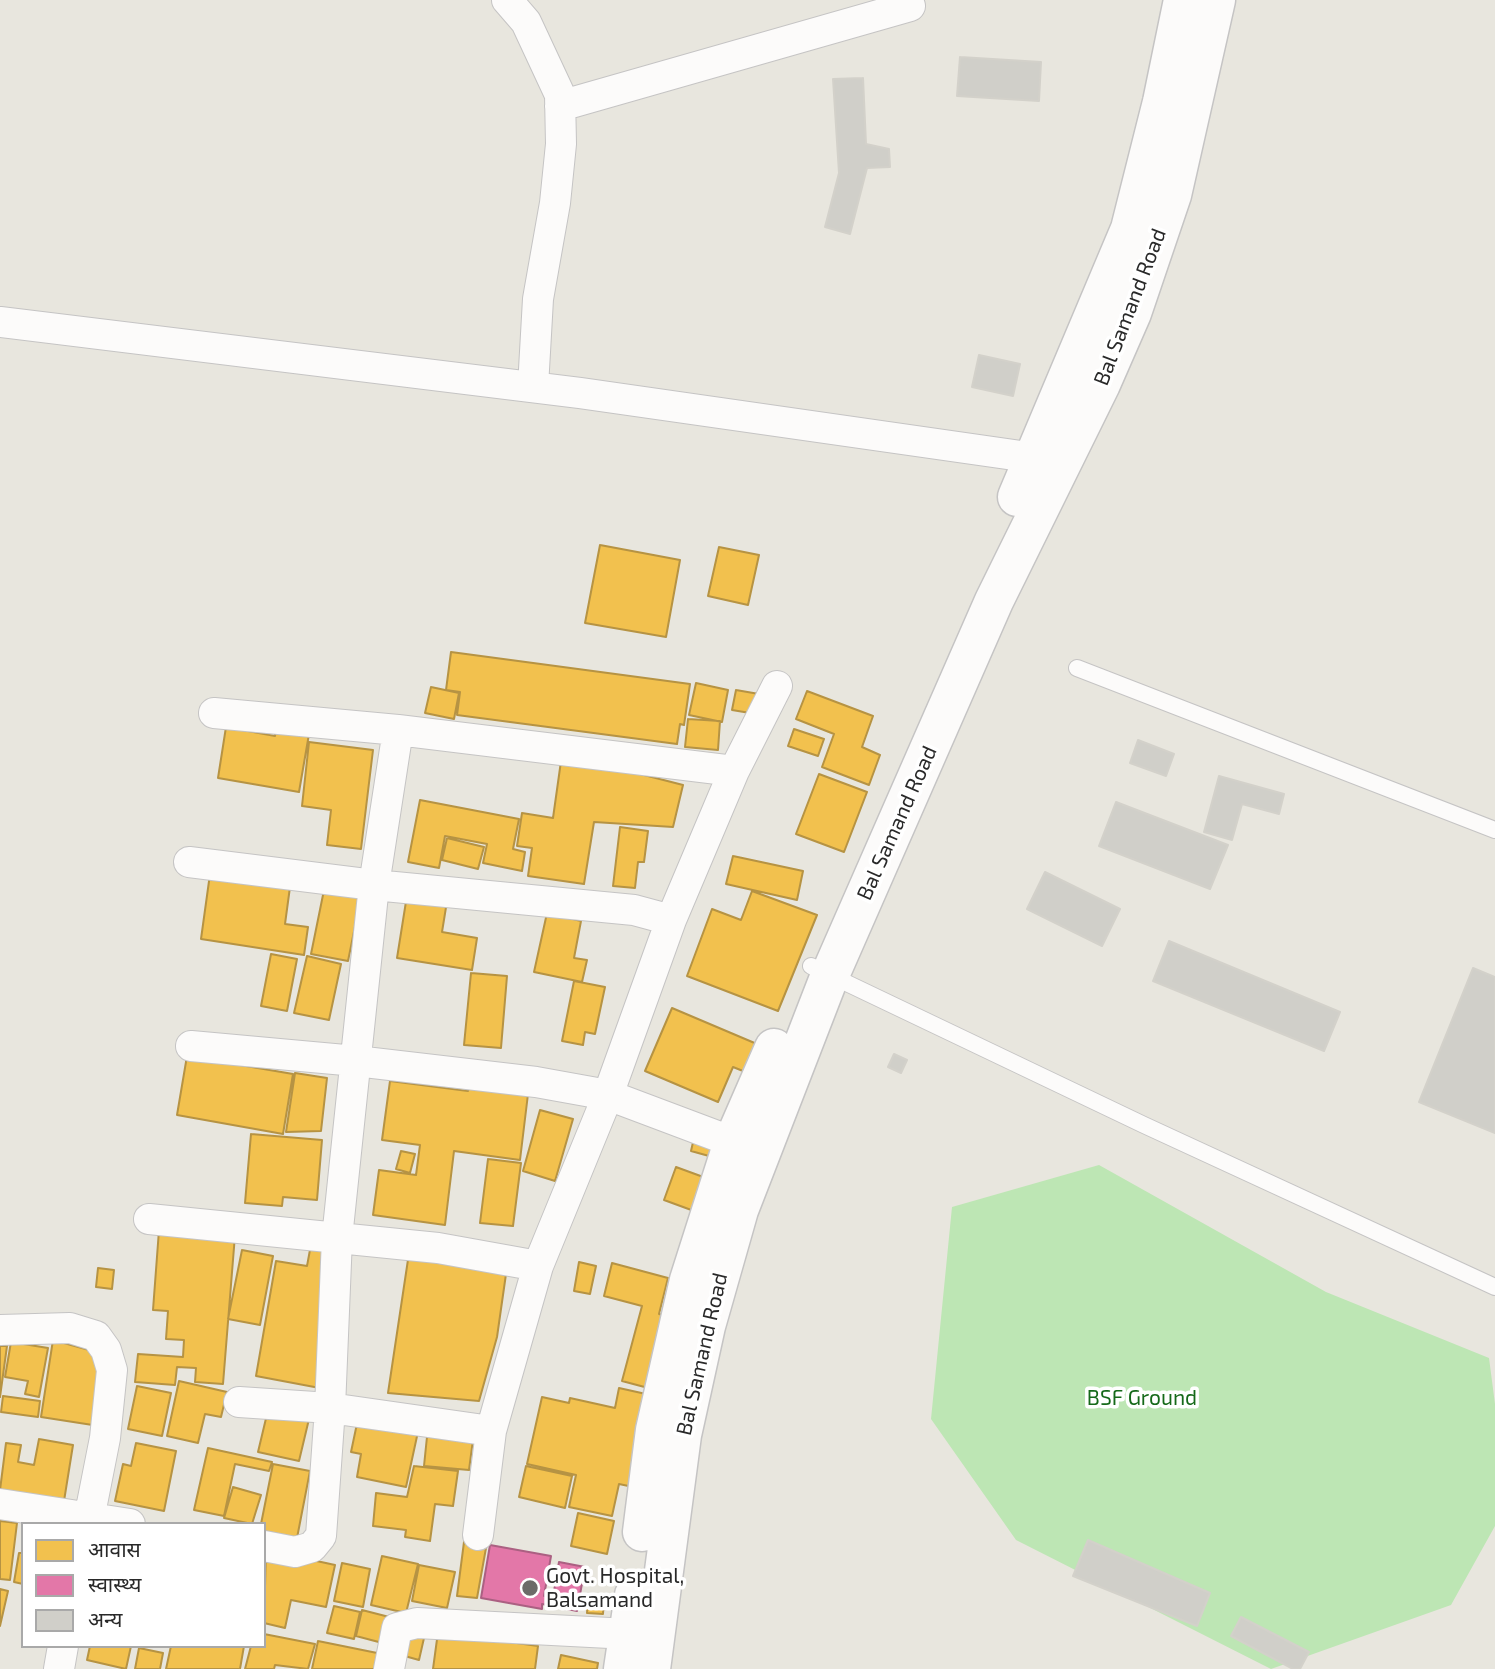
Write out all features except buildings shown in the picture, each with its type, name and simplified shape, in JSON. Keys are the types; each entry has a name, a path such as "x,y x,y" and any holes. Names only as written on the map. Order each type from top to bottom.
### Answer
{"main road":[{"name":"Bal Samand Road","path":"626,1651 669,1433 706,1326 739,1210 820,970 971,591 1035,458 1129,229 1162,102 1183,0"},
{"name":"Bal Samand Road","path":"651,1669 669,1433 689,1280 733,1142 820,970 994,601 1101,384 1132,313 1172,195 1216,0"}],"street":[{"path":"508,0 526,22 560,94 561,106 561,144 555,203 538,299 534,387"},
{"path":"561,106 910,6"},
{"path":"0,322 534,387 1035,458"},
{"path":"478,1535 491,1431 538,1266 608,1095 671,920 734,771 777,686"},
{"path":"214,713 398,730 734,771"},
{"path":"266,1546 295,1552 312,1547 321,1536 330,1408 337,1238 374,885 398,730"},
{"path":"189,862 374,885 634,910 671,920"},
{"path":"191,1046 356,1060 536,1082 608,1095 733,1142"},
{"path":"149,1219 438,1248 538,1266"},
{"path":"0,1330 70,1328 96,1336 106,1350 112,1370 107,1424 89,1520"},
{"path":"239,1402 330,1408 491,1431"},
{"path":"0,1503 110,1522"},
{"path":"389,1669 397,1628 417,1623 626,1651"},
{"path":"59,1669 63,1648"}],"lane":[{"path":"1077,668 1495,830"},
{"path":"820,970 1144,1125 1495,1287"}],"green space":[{"name":"BSF Ground","path":"1099,1165 1326,1292 1489,1358 1495,1404 1495,1526 1451,1605 1271,1669 1016,1540 931,1419 952,1207"}],"place":[{"name":"Govt. Hospital, Balsamand","path":"530,1588"}]}
